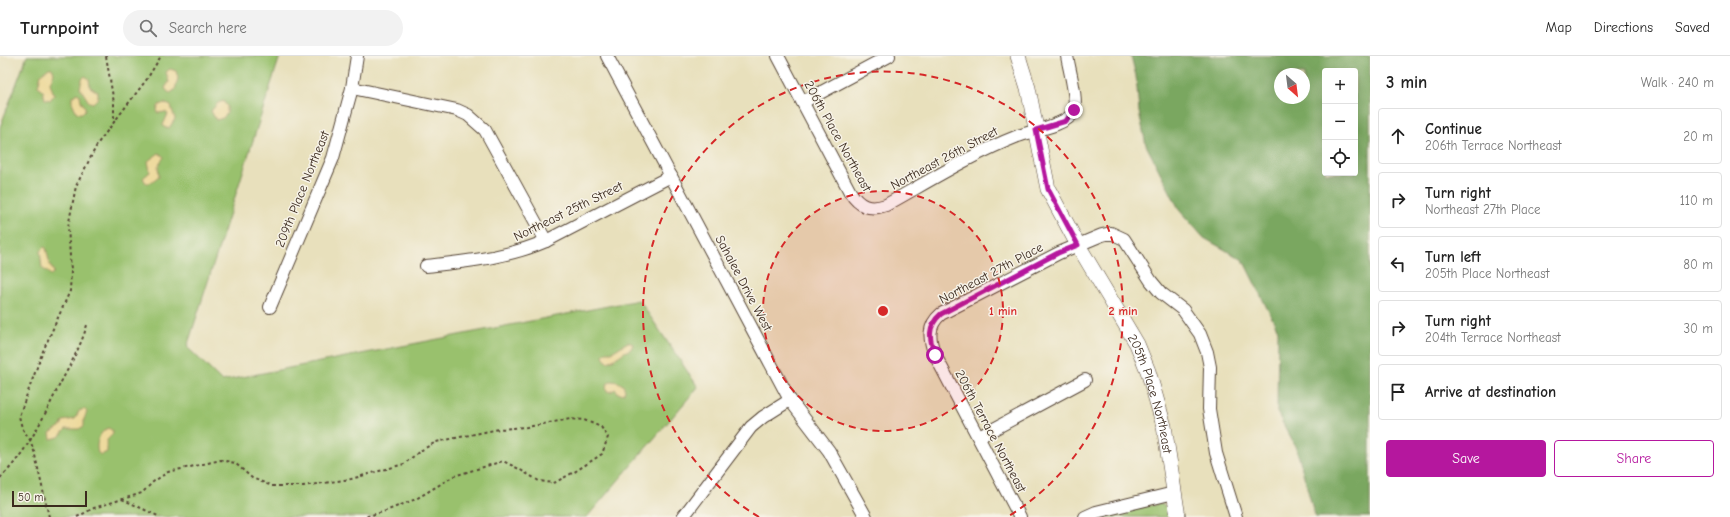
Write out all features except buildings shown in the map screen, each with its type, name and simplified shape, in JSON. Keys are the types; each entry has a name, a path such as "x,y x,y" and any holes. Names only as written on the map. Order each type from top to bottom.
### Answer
{"street":[{"name":"209th Place Northeast","path":"270,307 333,158 352,88 357,56"},
{"name":"Sahalee Drive West","path":"608,56 790,400 829,451 866,517"},
{"name":"206th Place Northeast","path":"778,56 850,192 864,207"},
{"path":"803,102 889,56"},
{"name":"205th Place Northeast","path":"1018,56 1028,88 1048,189 1078,245 1120,313 1137,344 1148,371 1164,426 1178,517"},
{"name":"Northeast 26th Street","path":"864,207 877,208 886,205 981,152 1036,130 1066,121 1074,110 1075,105 1067,56"},
{"path":"352,88 457,110 478,122 491,139 546,241"},
{"name":"Northeast 25th Street","path":"426,266 509,255 546,241 671,176"},
{"name":"Northeast 27th Place","path":"930,336 934,320 941,314 1058,253 1102,235 1111,233 1124,239 1151,281 1162,293 1183,310 1200,334 1207,352 1210,367 1209,409 1216,452 1236,517"},
{"name":"206th Terrace Northeast","path":"930,336 935,355 1020,517"},
{"path":"979,437 1085,380"},
{"path":"682,517 751,427 763,417 790,400"},
{"path":"1084,517 1096,512 1174,493"}],"path":[{"path":"106,56 114,103 114,123"},
{"path":"49,517 34,451 30,440 22,428 19,416 43,350 70,291 71,271 68,227 76,186 98,143 147,79 161,56"},
{"path":"0,478 30,440 83,340 87,325"},
{"path":"77,517 94,508 142,493 168,472 221,460 235,463 252,478 272,486 303,486 351,479 404,464 420,451 436,442 499,429 527,428 570,419 584,420 601,427 608,437 602,454 554,483 539,481 520,469 503,461 454,476 416,499 383,512 364,517"},
{"path":"121,499 160,517"}],"green space":[{"path":"27,56 280,56 187,347 222,381 639,300 698,387 587,517 0,517 0,127"},
{"path":"1131,56 1370,56 1370,517 1315,517 1297,450 1277,412 1278,330 1243,260 1204,238 1180,211 1146,145 1139,112 1136,76"},
{"path":"1161,504 1167,507 1171,517 1106,517 1123,510"}],"sand":[{"path":"49,68 52,68 54,73 50,83 54,95 50,100 45,99 43,91 38,86 41,74"},
{"path":"170,69 176,71 178,78 175,90 170,93 165,88 169,82 166,72"},
{"path":"85,76 89,79 90,87 98,92 98,98 93,103 89,102 80,88 82,79"},
{"path":"77,93 80,95 81,101 85,107 85,110 82,113 77,113 72,102 72,97"},
{"path":"223,101 227,106 227,113 223,118 216,120 211,111 218,103"},
{"path":"164,103 171,106 175,119 169,128 165,128 163,125 168,114 165,112 158,113 157,110 159,105"},
{"path":"159,153 164,157 158,166 159,176 150,183 146,183 143,178 150,172 148,161"},
{"path":"44,247 46,248 50,265 54,272 51,275 42,268 40,251"},
{"path":"628,342 633,344 631,349 611,361 608,362 605,360 603,355 606,352 612,352"},
{"path":"611,381 618,382 623,385 625,390 624,393 619,394 615,389 611,392 607,391 606,385"},
{"path":"84,409 87,412 84,419 84,426 79,429 66,429 59,437 51,439 50,433 61,426 63,421 75,419 79,411"},
{"path":"108,428 112,430 113,434 107,440 107,452 101,455 97,450 97,442 102,432"}],"route":[{"path":"935,355 931,345 930,329 934,320 941,314 1058,253 1078,245 1048,189 1036,130 1066,121 1074,110"}]}
